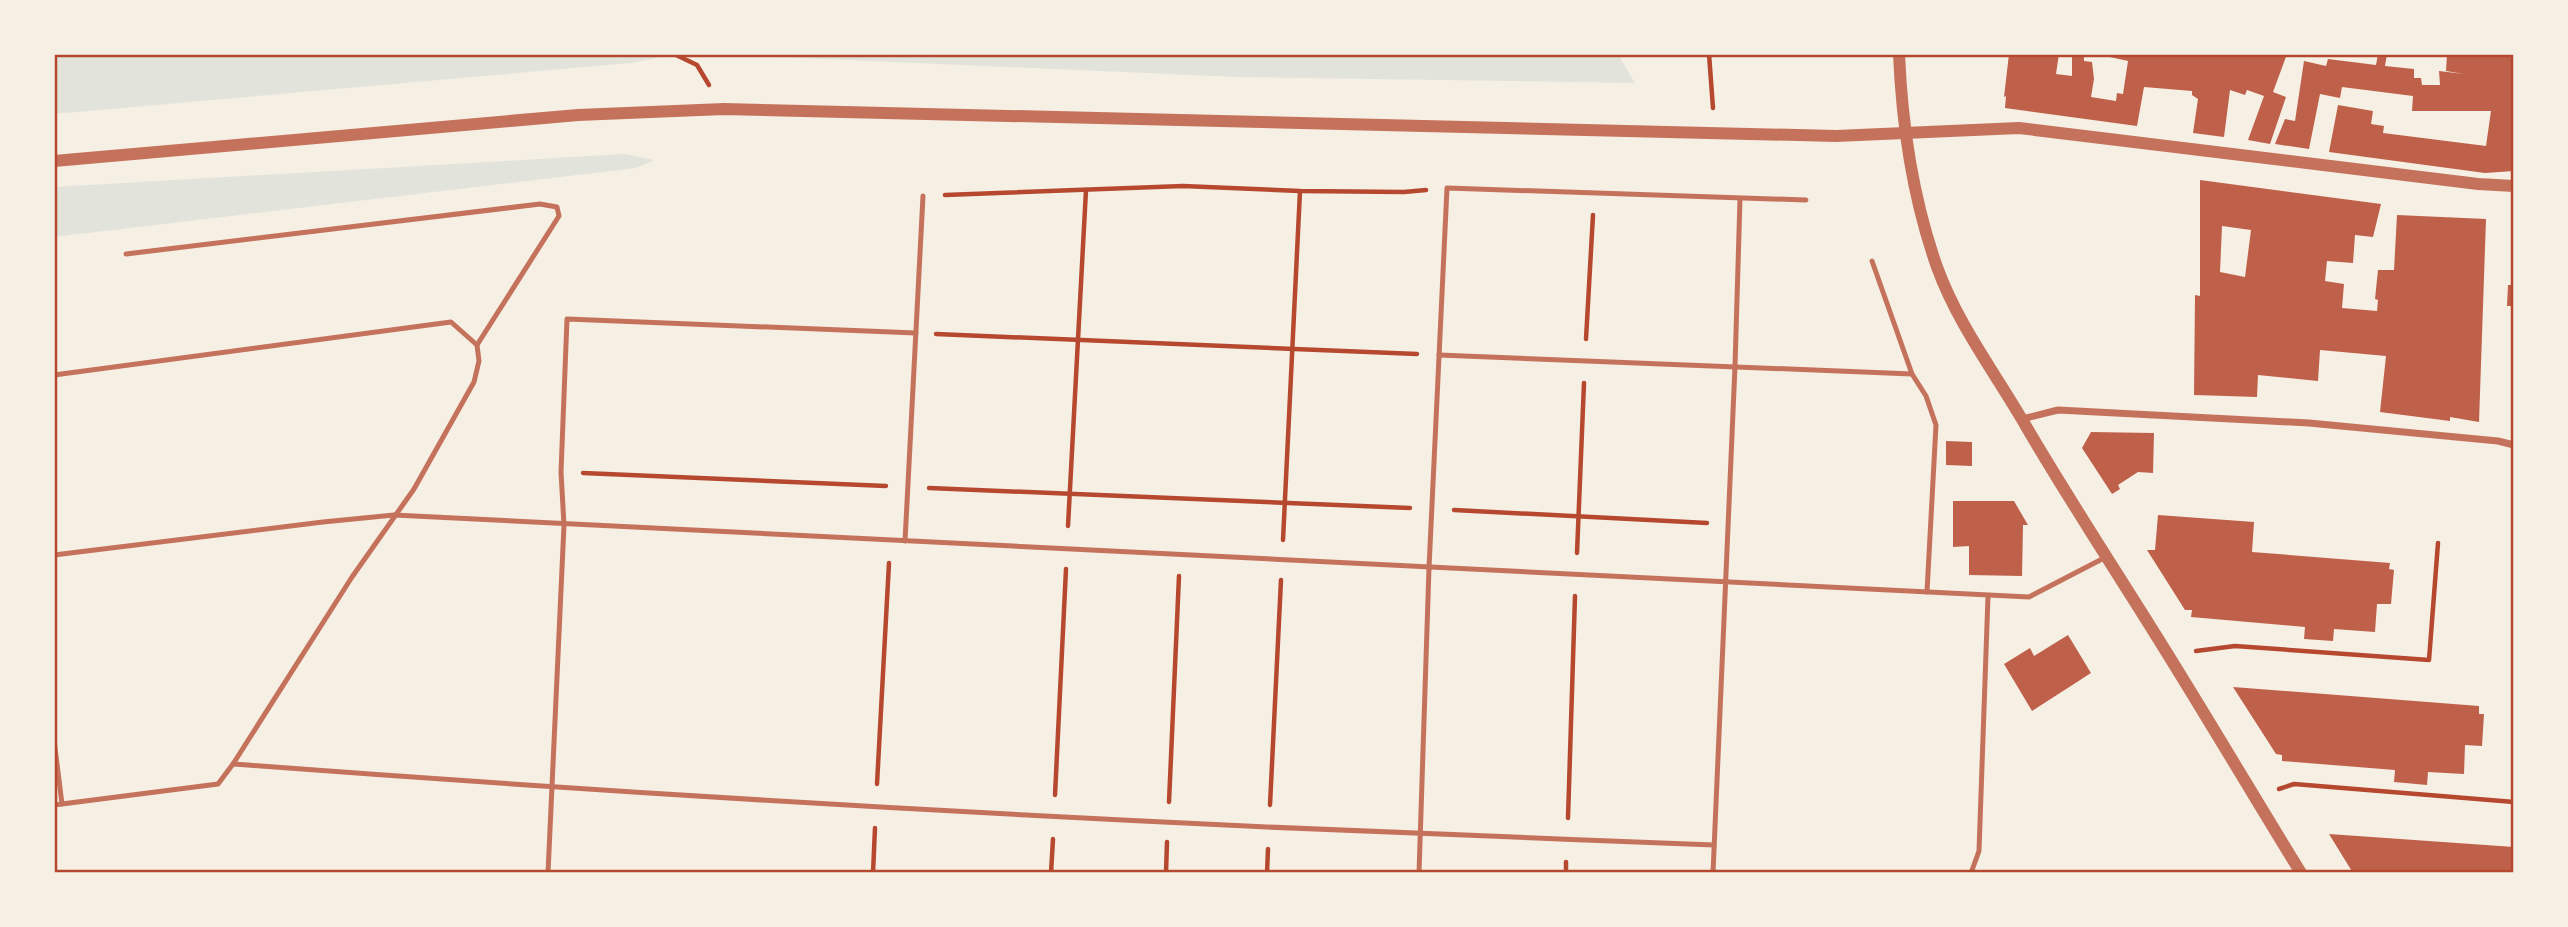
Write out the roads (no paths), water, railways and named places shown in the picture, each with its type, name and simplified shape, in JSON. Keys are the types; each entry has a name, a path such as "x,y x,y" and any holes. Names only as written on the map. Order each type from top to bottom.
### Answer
{"street":[{"path":"1899,54 1905,134 1921,209 1937,266 1959,318 2301,873"},
{"path":"54,161 578,115 724,110 1836,136 2019,128 2478,184 2514,186"},
{"path":"2022,418 2058,410 2309,423 2498,441 2514,445"}],"lane":[{"path":"1419,873 1429,568 1447,188 1806,200"},
{"path":"905,541 923,196"},
{"path":"1713,873 1740,199"},
{"path":"54,805 218,784 352,577 414,489 474,382 479,361 477,345 559,216 557,207 540,204 126,254"},
{"path":"1872,261 1912,374 1926,396 1936,425 1927,592"},
{"path":"548,873 564,525 561,472 567,319 916,333"},
{"path":"54,375 451,322 477,345"},
{"path":"1439,355 1912,374"},
{"path":"54,555 394,515 2029,597 2106,556"},
{"path":"1971,873 1979,851 1988,596"},
{"path":"54,740 62,804"},
{"path":"233,764 553,788 876,807 1420,834 1714,845"}]}
